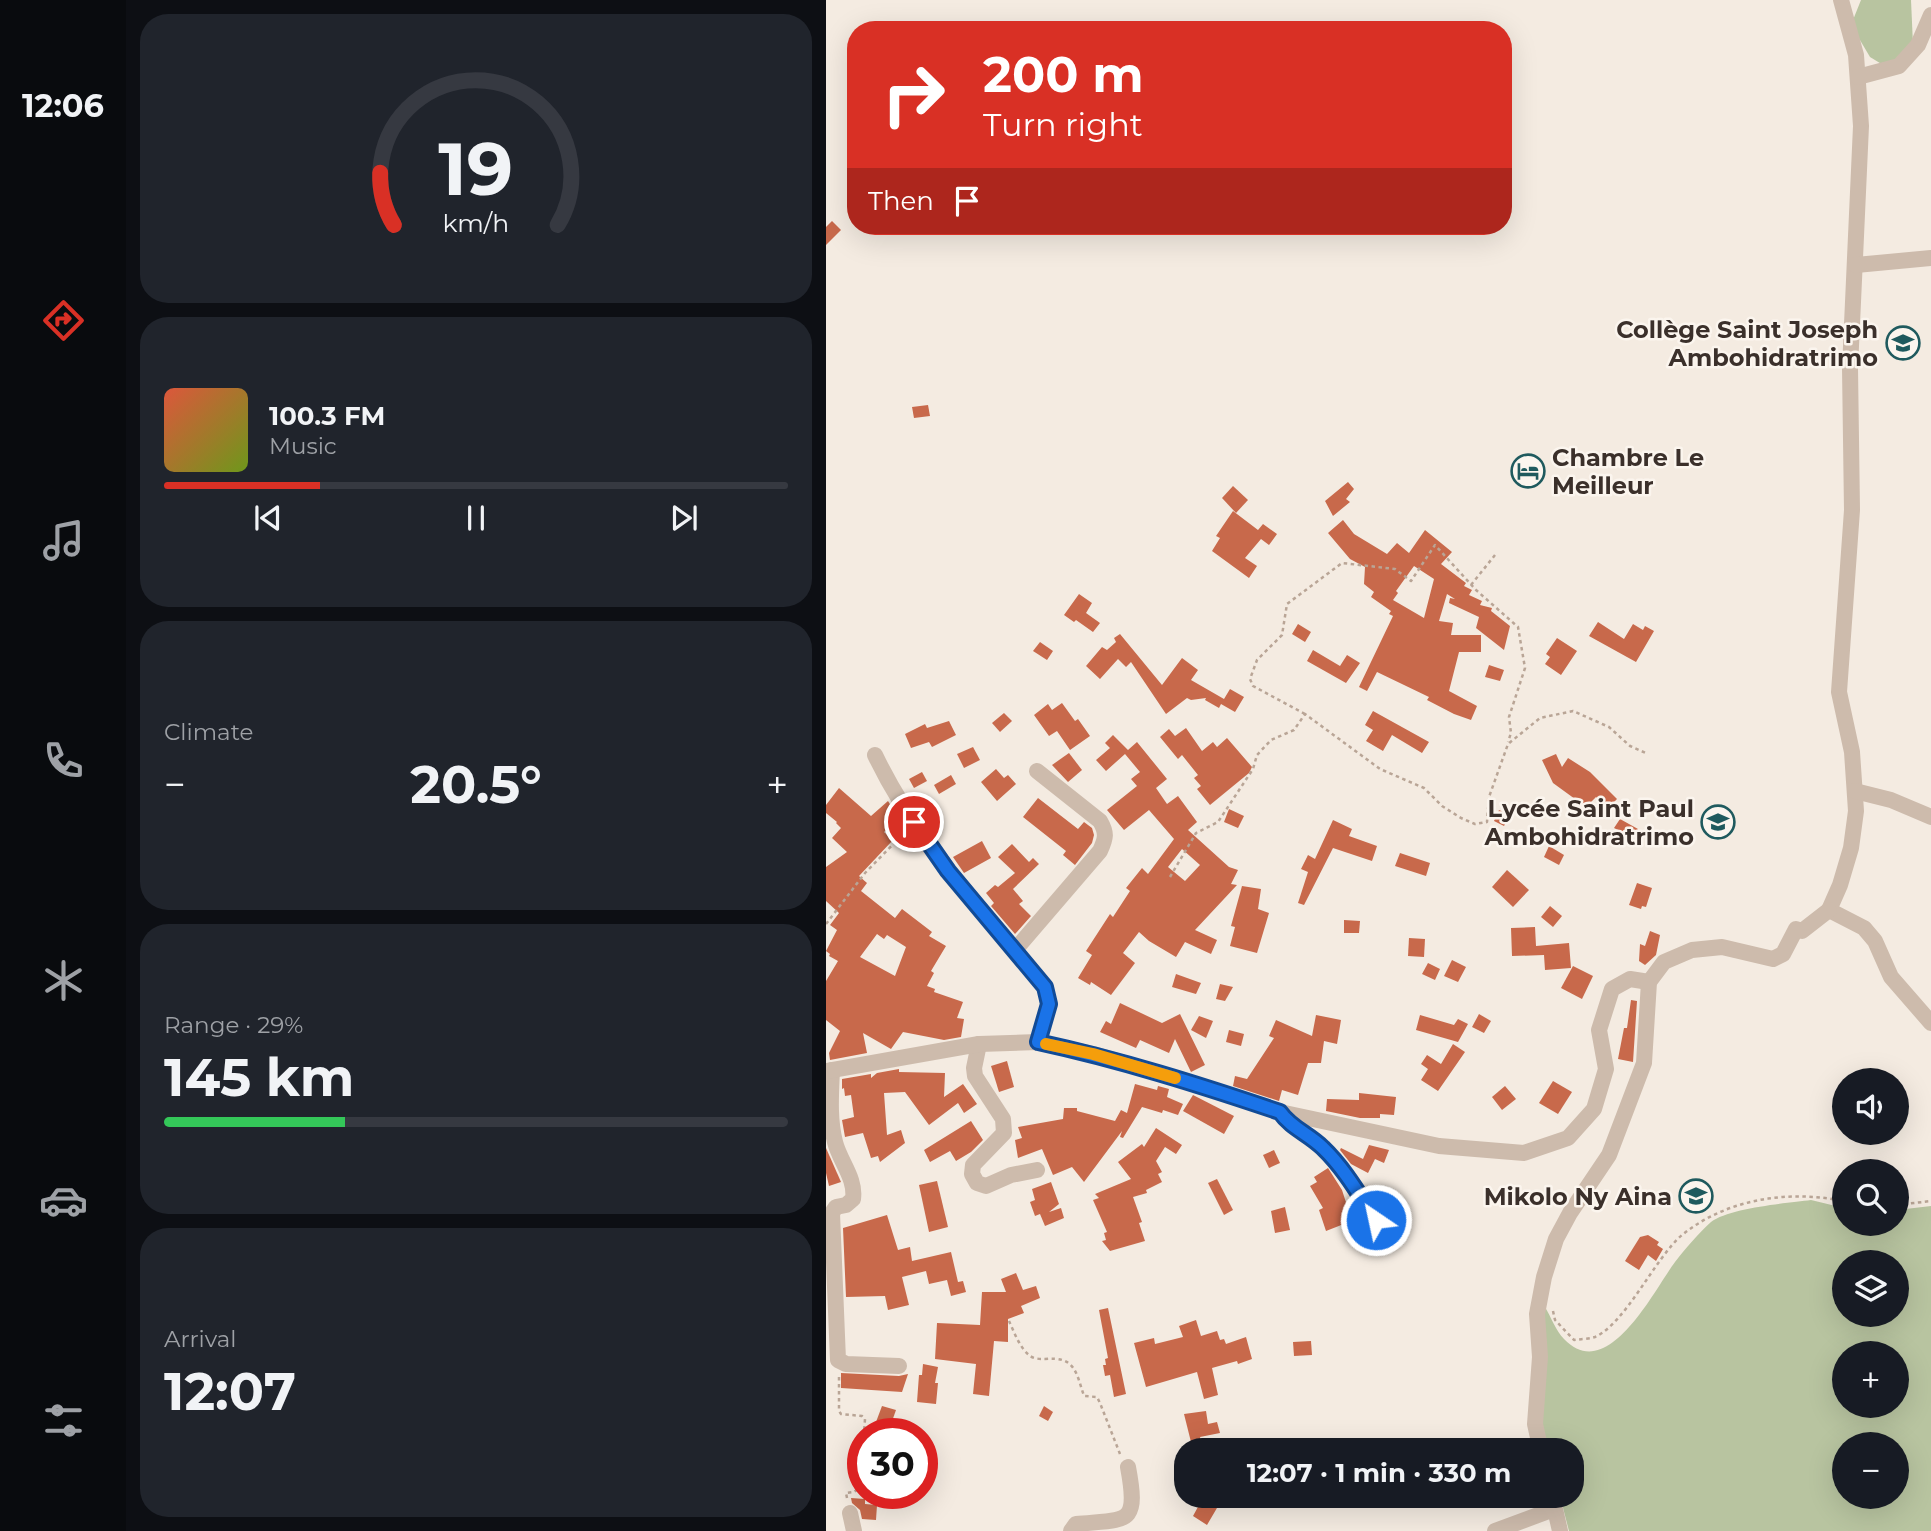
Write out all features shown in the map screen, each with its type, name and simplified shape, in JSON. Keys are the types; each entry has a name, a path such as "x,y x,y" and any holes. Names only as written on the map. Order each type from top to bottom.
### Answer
{"street":[{"path":"1538,1438 1535,1424 1540,1357 1537,1314 1544,1277 1556,1239 1608,1155 1644,1063 1648,982 1664,962 1692,950 1722,947 1773,959 1783,954 1796,929 1802,931 1829,910 1840,886 1850,848 1856,811 1855,791 1852,752 1839,692 1852,510 1850,368 1861,126 1856,55 1841,0"},
{"path":"1858,77 1899,66 1918,45 1931,15"},
{"path":"1856,265 1931,258"},
{"path":"875,755 887,780 948,871 1045,987 1049,1004 1038,1042"},
{"path":"1015,950 1100,850 1106,832 1100,821 1037,771"},
{"path":"1855,791 1891,800 1931,817"},
{"path":"1829,910 1864,928 1875,941 1891,977 1931,1023"},
{"path":"899,1366 846,1364 838,1360 831,1301 832,1213 836,1207 846,1205 853,1199 854,1190 836,1144 830,1106 829,1070 979,1044 1038,1042 1156,1072 1280,1112 1439,1146 1524,1153 1567,1138 1594,1109 1606,1069 1599,1030 1612,989 1630,979 1648,982"},
{"path":"979,1044 975,1076 1003,1119 1004,1133 973,1165 972,1174 977,1183 986,1186 1011,1175 1037,1170"},
{"path":"1280,1112 1288,1124 1322,1147 1354,1186 1376,1220"},
{"path":"1071,1531 1076,1524 1126,1525 1134,1499 1128,1467"},
{"path":"1495,1531 1541,1508"},
{"path":"1554,1508 1560,1531"},
{"path":"850,1513 854,1531"}],"path":[{"path":"1435,545 1471,584 1518,627 1525,668 1509,717 1511,733 1508,744 1489,797 1487,822 1475,824 1442,806 1424,788 1380,769 1306,714 1253,686 1250,679 1257,660 1282,635 1287,604 1342,563 1395,569 1410,581 1435,545"},
{"path":"1471,584 1495,555"},
{"path":"1508,744 1540,718 1573,712 1609,727 1630,746 1648,754"},
{"path":"1170,877 1196,833 1218,822 1253,769 1257,755 1271,740 1294,730 1306,714"},
{"path":"826,924 865,873 914,822"},
{"path":"1552,1309 1555,1320 1574,1340 1594,1338 1610,1326 1681,1236 1712,1215 1737,1203 1815,1195 1832,1199"},
{"path":"1909,1204 1931,1201"},
{"path":"1009,1321 1029,1356 1038,1359 1056,1358 1067,1361 1074,1368 1084,1396 1097,1397 1100,1402 1115,1436 1124,1466 1128,1467"},
{"path":"838,1360 839,1412 864,1418"},
{"path":"849,1509 850,1513"}],"green space":[{"path":"1861,0 1911,0 1913,45 1893,71 1870,57 1851,25"},
{"path":"1811,1200 1832,1205 1832,1236 1909,1236 1909,1209 1931,1206 1931,1531 1569,1531 1563,1508 1584,1508 1584,1438 1543,1438 1541,1429 1541,1313 1545,1307 1564,1339 1581,1350 1597,1350 1613,1342 1628,1328 1675,1262 1711,1222 1731,1213"}],"building":[{"path":"832,221 841,230 826,245 826,227"},
{"path":"928,405 930,416 914,418 912,407"},
{"path":"1348,482 1354,489 1346,499 1350,502 1333,516 1325,501"},
{"path":"1233,486 1248,500 1236,513 1222,498"},
{"path":"1233,511 1258,530 1263,524 1277,534 1269,545 1261,539 1245,558 1257,566 1249,578 1212,551 1220,538 1216,536"},
{"path":"1343,520 1354,534 1387,554 1397,543 1409,553 1425,530 1452,552 1441,564 1466,583 1464,586 1472,590 1469,595 1482,601 1480,605 1492,608 1491,611 1510,626 1504,650 1476,628 1479,617 1449,603 1450,598 1455,599 1447,594 1439,621 1453,623 1451,635 1481,635 1481,652 1459,652 1449,691 1477,706 1471,720 1454,714 1427,700 1429,697 1377,672 1367,691 1359,687 1393,616 1389,614 1391,611 1371,597 1374,592 1364,584 1365,567 1350,559 1328,533","holes":["1414,566 1434,579 1424,618 1393,600 1398,593 1396,591"]},
{"path":"1079,594 1092,603 1086,613 1100,623 1093,632 1064,615"},
{"path":"1598,622 1624,639 1633,624 1643,630 1645,626 1654,631 1636,662 1589,636"},
{"path":"1298,624 1311,632 1305,642 1292,634"},
{"path":"1120,634 1162,685 1182,658 1198,670 1191,680 1224,699 1230,689 1244,697 1235,712 1221,704 1219,708 1205,700 1206,698 1187,698 1166,714 1131,662 1126,667 1118,659 1100,679 1086,666 1102,647 1107,650 1116,642 1114,638"},
{"path":"1557,638 1577,651 1561,675 1545,664 1550,657 1546,654"},
{"path":"1040,642 1053,651 1047,660 1033,651"},
{"path":"1313,650 1340,666 1347,655 1360,663 1346,683 1307,661"},
{"path":"1489,665 1504,670 1500,681 1485,677"},
{"path":"1062,703 1090,736 1070,750 1057,731 1049,736 1034,715 1048,704 1052,710"},
{"path":"1373,711 1429,742 1422,753 1392,735 1383,751 1366,741 1373,730 1365,725"},
{"path":"1004,713 1012,721 1000,732 992,723"},
{"path":"949,721 956,735 932,747 929,742 911,748 905,734 925,724 927,728"},
{"path":"1186,728 1202,751 1213,742 1217,747 1227,738 1252,767 1249,773 1210,805 1197,789 1201,786 1194,778 1198,775 1182,755 1178,759 1160,737 1169,729 1175,736"},
{"path":"1113,735 1128,750 1137,742 1167,779 1156,788 1167,804 1178,796 1197,822 1188,830 1229,867 1238,870 1231,884 1237,885 1195,930 1217,940 1211,954 1185,942 1176,957 1139,932 1123,953 1135,963 1111,995 1091,982 1090,985 1078,978 1092,955 1086,951 1110,914 1113,917 1130,891 1126,888 1142,868 1148,874 1174,839 1149,810 1124,830 1107,810 1137,786 1131,779 1140,772 1125,754 1106,771 1096,760 1110,748 1105,743","holes":["1182,849 1200,865 1185,881 1168,867"]},
{"path":"973,747 980,760 964,768 957,754"},
{"path":"1069,753 1082,770 1068,782 1052,765"},
{"path":"1556,754 1562,767 1568,758 1590,772 1617,799 1608,808 1596,797 1586,807 1553,783 1542,760"},
{"path":"996,769 1004,778 1008,775 1016,784 997,801 981,782"},
{"path":"922,772 927,781 914,788 909,779"},
{"path":"951,775 956,784 939,794 934,785"},
{"path":"839,788 871,816 888,801 899,819 884,832 893,840 859,876 867,883 861,891 895,918 902,909 932,932 929,936 946,946 931,971 934,973 927,986 935,989 934,992 963,1002 957,1018 964,1019 961,1037 944,1040 903,1032 891,1049 863,1033 867,1053 830,1060 829,1053 840,1031 826,1020 826,981 838,961 826,951 837,930 830,925 839,913 826,901 826,867 847,852 832,838 841,828 826,813 826,805","holes":["877,934 884,939 887,935 906,947 895,976 860,957"]},
{"path":"1038,798 1078,829 1084,822 1092,828 1092,843 1075,865 1063,855 1066,851 1023,817"},
{"path":"1229,809 1244,816 1238,828 1224,822"},
{"path":"1499,810 1510,815 1504,826 1494,821"},
{"path":"1620,819 1638,829 1629,843 1615,834 1618,830 1614,828"},
{"path":"1333,820 1352,829 1349,836 1377,846 1372,861 1333,848 1304,905 1298,903 1308,872 1301,869 1308,855 1315,859"},
{"path":"982,841 991,858 964,873 953,857"},
{"path":"1012,844 1029,862 1033,858 1039,864 1013,889 1023,901 1019,904 1031,916 1015,934 991,906 994,903 986,893 1015,873 998,857"},
{"path":"1549,846 1564,855 1559,865 1544,857"},
{"path":"1400,853 1430,863 1426,876 1395,866"},
{"path":"1507,870 1529,890 1513,907 1492,887"},
{"path":"1637,883 1652,888 1646,907 1642,906 1641,909 1629,905"},
{"path":"1242,886 1261,889 1258,909 1269,913 1257,953 1230,946 1235,927 1231,926"},
{"path":"1550,906 1562,916 1553,927 1541,917"},
{"path":"1344,920 1360,921 1359,933 1344,933"},
{"path":"1535,927 1536,946 1569,943 1571,968 1545,970 1544,955 1512,956 1511,928"},
{"path":"1650,931 1660,935 1656,955 1645,965 1639,961 1640,944 1645,946"},
{"path":"1409,938 1425,939 1424,957 1408,956"},
{"path":"1452,960 1466,967 1458,982 1444,976"},
{"path":"1428,963 1440,969 1435,980 1422,974"},
{"path":"1573,966 1593,976 1582,999 1561,988"},
{"path":"1176,974 1201,983 1196,994 1172,987"},
{"path":"1220,984 1233,987 1225,1001 1216,999"},
{"path":"1631,1000 1637,1001 1633,1062 1618,1059 1624,1028 1627,1028"},
{"path":"1120,1003 1162,1023 1180,1014 1205,1065 1191,1072 1175,1039 1169,1053 1140,1040 1136,1048 1100,1032 1106,1021 1111,1024"},
{"path":"1479,1014 1491,1021 1484,1033 1472,1027"},
{"path":"1316,1015 1341,1020 1337,1044 1324,1041 1321,1063 1308,1063 1298,1095 1282,1090 1279,1101 1233,1086 1235,1076 1247,1079 1274,1038 1269,1036 1276,1020 1312,1036"},
{"path":"1420,1015 1454,1025 1458,1019 1468,1024 1458,1042 1416,1030"},
{"path":"1199,1016 1213,1021 1206,1038 1191,1030"},
{"path":"1229,1030 1244,1034 1241,1046 1226,1042"},
{"path":"1453,1044 1465,1052 1438,1091 1421,1080 1428,1069 1421,1064 1427,1055 1441,1064"},
{"path":"1007,1061 1014,1087 999,1092 991,1066"},
{"path":"899,1069 899,1072 945,1073 944,1097 963,1084 977,1104 964,1113 958,1103 929,1125 905,1092 884,1093 887,1135 901,1130 905,1143 880,1162 878,1156 871,1158 863,1133 845,1137 842,1120 854,1117 851,1095 845,1096 842,1079 871,1074 871,1078 877,1073"},
{"path":"1553,1081 1572,1092 1558,1114 1539,1103"},
{"path":"1135,1084 1157,1090 1158,1086 1169,1089 1167,1097 1183,1104 1178,1115 1142,1107 1123,1138 1120,1137 1122,1131 1084,1182 1072,1167 1053,1175 1042,1149 1018,1158 1015,1140 1022,1138 1018,1127 1063,1119 1064,1108 1077,1108 1077,1111 1115,1121 1121,1110 1127,1113"},
{"path":"1505,1086 1516,1099 1502,1110 1492,1097"},
{"path":"1359,1093 1396,1097 1394,1115 1380,1114 1380,1118 1360,1118 1326,1111 1327,1099 1359,1100"},
{"path":"1193,1095 1234,1116 1224,1134 1183,1111"},
{"path":"971,1121 983,1140 971,1152 956,1161 950,1151 930,1162 924,1150"},
{"path":"1156,1128 1182,1145 1176,1154 1165,1147 1156,1161 1162,1172 1158,1174 1162,1182 1146,1190 1147,1193 1133,1197 1142,1222 1139,1223 1145,1241 1110,1251 1102,1241 1106,1240 1104,1233 1107,1232 1093,1200 1099,1198 1095,1194 1131,1179 1118,1162 1142,1144 1144,1147"},
{"path":"1369,1145 1389,1150 1384,1163 1375,1159 1368,1173 1351,1164 1340,1150 1341,1148 1363,1159"},
{"path":"826,1148 841,1182 829,1186 826,1173"},
{"path":"1274,1150 1280,1163 1269,1168 1263,1155"},
{"path":"1328,1168 1342,1190 1352,1221 1362,1218 1369,1227 1353,1233 1349,1222 1326,1231 1319,1210 1323,1208 1310,1186 1317,1182 1314,1177"},
{"path":"1217,1179 1233,1210 1224,1215 1208,1183"},
{"path":"937,1181 948,1227 929,1232 919,1185"},
{"path":"1051,1182 1059,1204 1049,1212 1061,1208 1064,1218 1045,1226 1040,1214 1035,1216 1030,1202 1035,1200 1032,1189"},
{"path":"1285,1207 1290,1230 1275,1233 1271,1211"},
{"path":"887,1215 898,1250 910,1247 912,1261 951,1252 958,1282 963,1281 966,1292 951,1296 947,1280 929,1284 926,1271 902,1277 909,1305 888,1310 885,1296 846,1297 843,1228"},
{"path":"1648,1235 1659,1242 1657,1245 1663,1249 1656,1261 1648,1255 1639,1270 1625,1261 1640,1237"},
{"path":"1016,1273 1023,1290 1036,1286 1040,1298 1021,1306 1024,1313 1008,1319 1008,1342 994,1341 989,1396 973,1394 976,1364 935,1359 937,1323 980,1325 982,1292 1006,1292 1001,1279"},
{"path":"1108,1308 1126,1394 1114,1397 1110,1375 1105,1376 1103,1365 1106,1365 1105,1359 1108,1358 1099,1310"},
{"path":"1196,1320 1201,1336 1217,1331 1220,1340 1224,1339 1226,1344 1246,1337 1252,1359 1212,1368 1218,1395 1204,1399 1197,1372 1146,1387 1134,1343 1154,1338 1155,1344 1183,1337 1179,1326"},
{"path":"1311,1341 1312,1355 1294,1356 1293,1342"},
{"path":"923,1364 938,1367 935,1383 938,1383 936,1404 917,1402 919,1375 922,1375"},
{"path":"841,1373 899,1376 908,1374 902,1392 841,1388"},
{"path":"882,1406 896,1410 893,1418 878,1418"},
{"path":"1044,1406 1053,1412 1048,1421 1039,1416"},
{"path":"1206,1411 1208,1424 1217,1422 1220,1433 1190,1438 1184,1414"},
{"path":"1197,1508 1217,1508 1207,1525 1193,1516"},
{"path":"877,1509 876,1520 862,1519 860,1510"}],"slow traffic":[{"path":"1046,1044 1093,1054 1175,1078"}],"place":[{"name":"Collège Saint Joseph Ambohidratrimo","path":"1903,343"},
{"name":"Chambre Le Meilleur","path":"1528,471"},
{"name":"Lycée Saint Paul Ambohidratrimo","path":"1718,822"},
{"name":"Mikolo Ny Aina","path":"1696,1196"}],"route":[{"path":"914,822 948,871 1045,987 1049,1004 1038,1042 1160,1073 1280,1112 1288,1124 1322,1147 1354,1186 1376,1220"}]}
